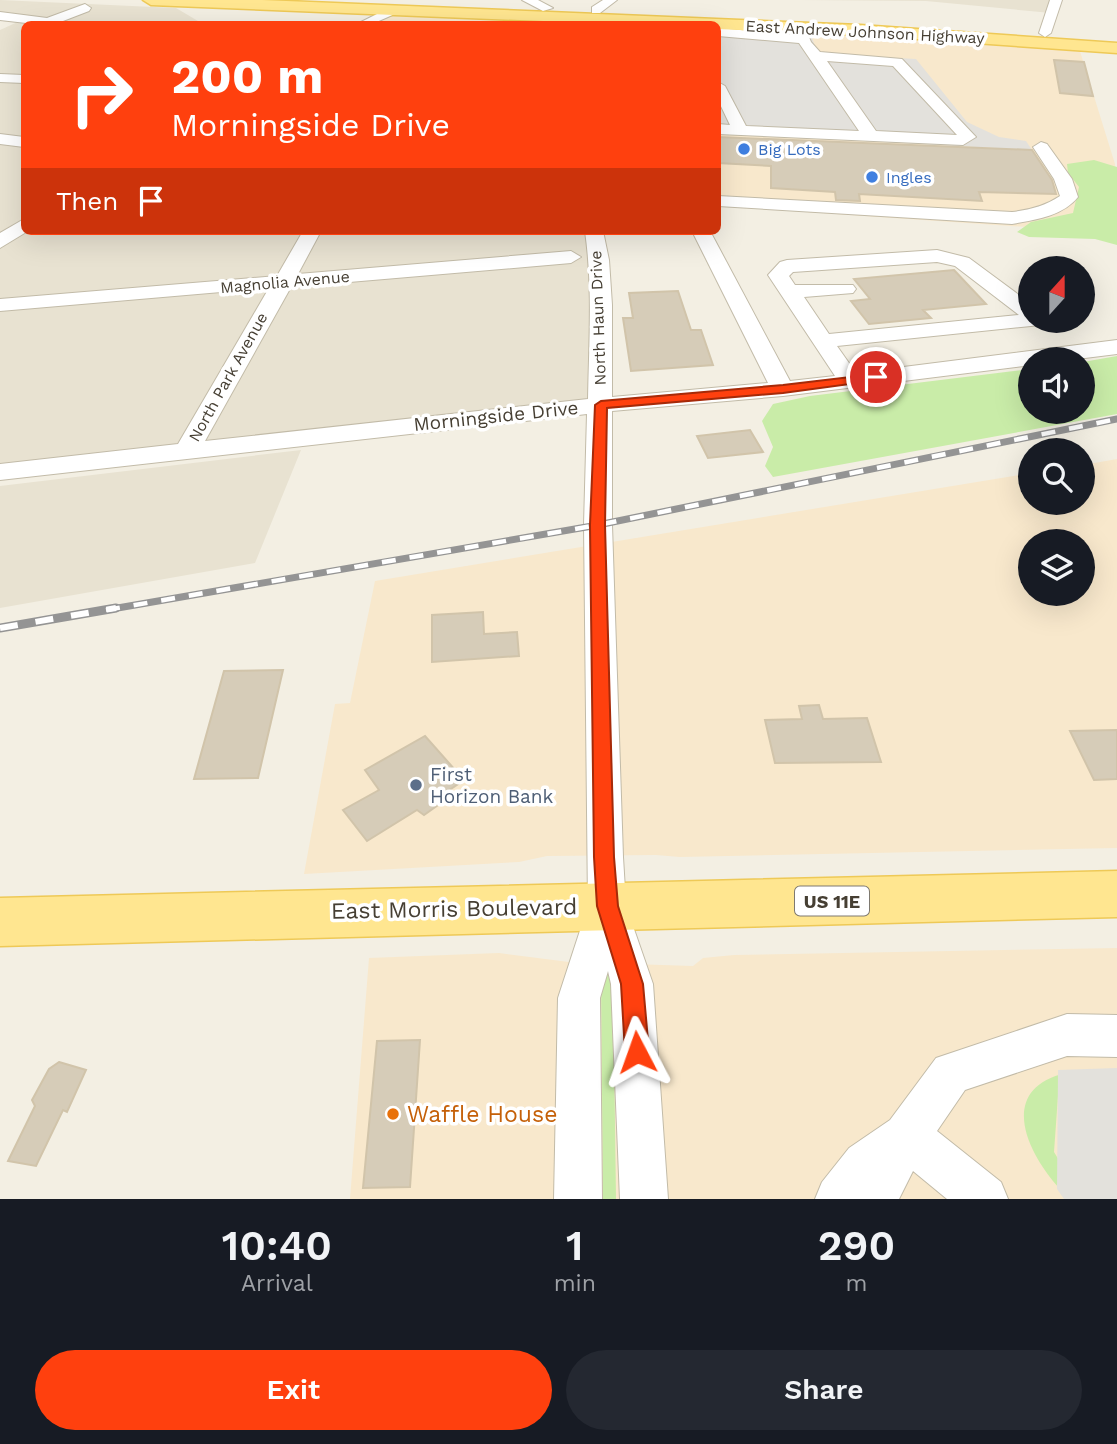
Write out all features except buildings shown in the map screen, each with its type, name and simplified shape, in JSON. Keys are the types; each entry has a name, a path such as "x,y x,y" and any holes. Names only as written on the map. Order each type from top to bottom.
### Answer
{"main road":[{"name":"East Andrew Johnson Highway","path":"151,0 510,6 594,11 663,21"},
{"name":"East Andrew Johnson Highway","path":"353,0 859,21 1043,38 1117,48"},
{"name":"East Andrew Johnson Highway","path":"721,27 802,34 1117,39"},
{"name":"East Morris Boulevard","path":"0,922 1117,894"}],"street":[{"path":"510,6 527,0 547,8"},
{"path":"1043,38 1056,0"},
{"path":"369,21 405,4"},
{"path":"60,21 85,8"},
{"path":"0,16 34,21"},
{"path":"721,32 802,34 871,136"},
{"path":"721,129 962,140 968,137 897,62 816,56"},
{"path":"0,78 21,79"},
{"path":"721,92 740,130"},
{"path":"0,139 21,142"},
{"path":"721,201 1012,218 1031,215 1064,202 1069,197 1063,179 1041,147"},
{"path":"0,221 21,224"},
{"path":"0,243 21,226"},
{"name":"North Park Avenue","path":"187,451 310,235"},
{"name":"North Haun Drive","path":"594,235 599,271 601,405 597,525 607,906"},
{"path":"703,235 783,389"},
{"path":"850,381 778,275 787,266 937,256 962,262 1018,304"},
{"name":"Magnolia Avenue","path":"0,305 571,257"},
{"path":"789,292 846,289"},
{"path":"823,341 1018,328"},
{"path":"1055,333 1075,347"},
{"name":"Morningside Drive","path":"1095,349 1117,346"},
{"name":"Morningside Drive","path":"0,472 601,405 783,389 1018,359"},
{"path":"578,1199 579,998 607,906"},
{"path":"607,906 632,984 644,1199"},
{"path":"874,1199 906,1136 951,1073 1067,1035 1117,1036"},
{"path":"839,1199 865,1164 906,1136"},
{"path":"906,1136 985,1199"}],"shaded area":[{"path":"0,0 176,8 198,21 21,21 21,235 594,235 601,405 0,472 0,30 22,20 0,16"},
{"path":"800,0 1056,0 1051,13 926,1"},
{"path":"395,14 587,21 378,21"},
{"path":"721,27 1079,48 1115,164 1113,233 721,206"},
{"path":"721,30 812,38 818,54 916,59 967,122 999,137 1026,141 1032,150 721,133"},
{"path":"301,450 255,563 0,608 0,486"},
{"path":"1117,459 1117,848 680,857 547,856 519,862 304,874 335,704 350,703 375,581 1018,475 1018,515 1095,515 1095,463"},
{"path":"1117,948 1117,1199 350,1199 369,958 499,953 569,962 693,966 703,958 734,955"},
{"path":"1117,1068 1117,1199 1064,1199 1057,1189 1058,1070"}],"green space":[{"path":"1094,160 1117,167 1117,245 1095,239 1029,237 1017,232 1031,222 1073,213 1079,187 1068,173 1067,164"},
{"path":"1117,356 1117,414 1095,418 1095,360"},
{"path":"1018,371 1018,424 1062,424 773,477 765,466 773,447 762,421 773,404 810,396"},
{"path":"608,971 613,975 616,1199 603,1199 601,979"},
{"path":"1066,1073 1059,1082 1054,1152 1066,1172 1060,1189 1037,1158 1024,1123 1025,1107 1031,1093 1045,1081"}],"railway":[{"path":"106,610 598,525 1117,419"},
{"path":"0,628 116,608"}],"place":[{"name":"Big Lots","path":"744,149"},
{"name":"Ingles","path":"872,177"},
{"name":"First Horizon Bank","path":"416,785"},
{"name":"Waffle House","path":"393,1114"}],"route":[{"path":"637,1052 632,984 607,906 604,857 597,525 601,405 783,389 876,377"}]}
